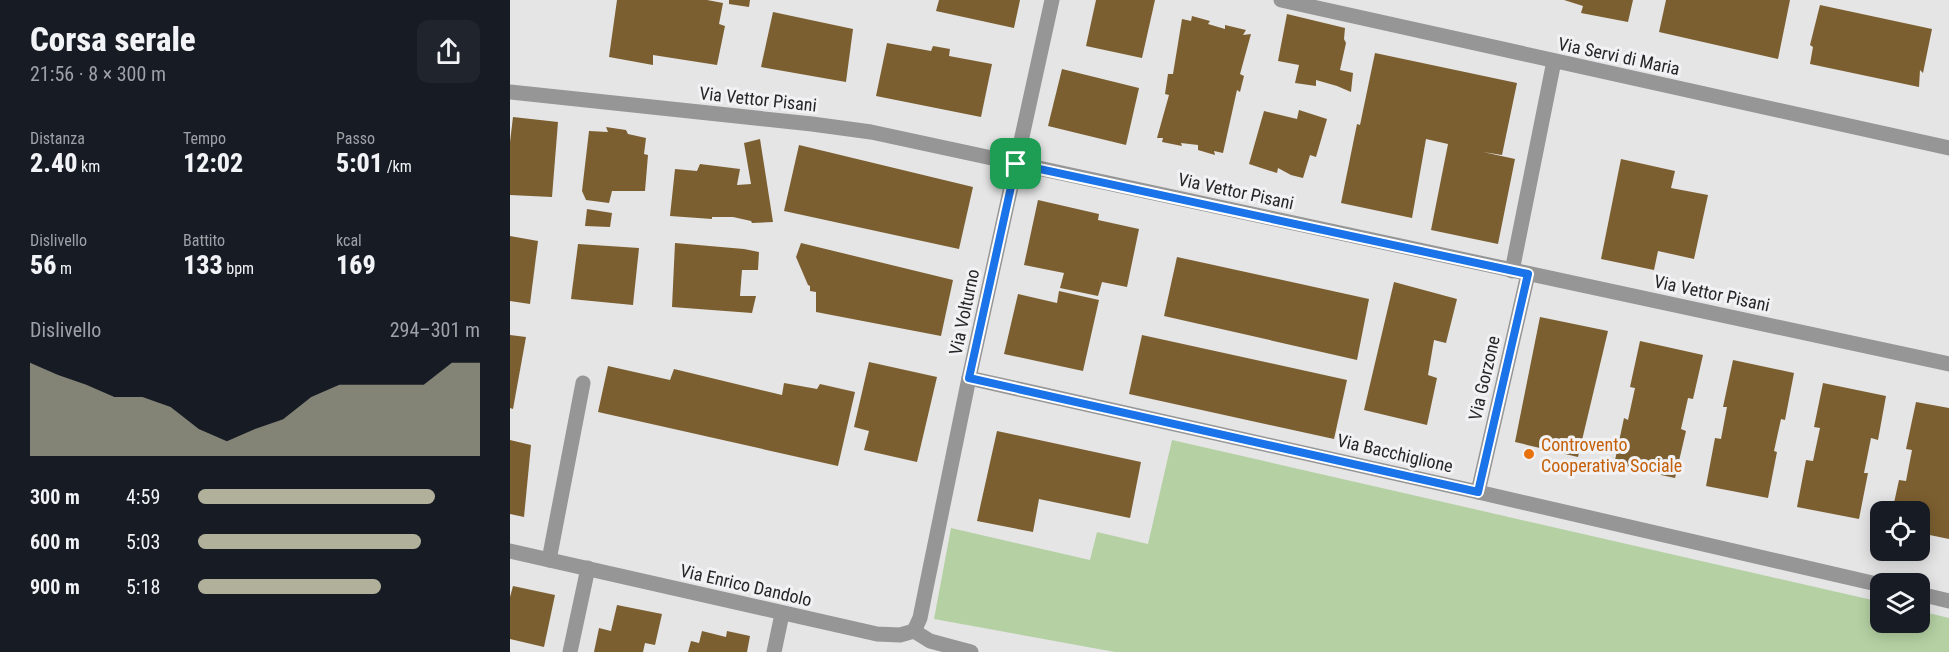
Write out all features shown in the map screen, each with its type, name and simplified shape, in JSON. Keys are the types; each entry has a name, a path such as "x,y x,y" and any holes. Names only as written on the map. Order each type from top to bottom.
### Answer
{"street":[{"name":"Via Volturno","path":"914,631 924,601 969,378 1052,0"},
{"name":"Via Servi di Maria","path":"1281,0 1949,147"},
{"path":"1512,271 1554,61"},
{"name":"Via Vettor Pisani","path":"510,92 871,132 1949,364"},
{"name":"Via Gorzone","path":"1478,492 1528,274"},
{"name":"Via Bacchiglione","path":"969,378 1870,582"},
{"path":"549,560 584,383"},
{"name":"Via Enrico Dandolo","path":"510,551 877,634 900,635 914,631"},
{"path":"570,652 588,568"},
{"path":"1930,596 1949,601"},
{"path":"774,652 782,614"},
{"path":"914,631 930,641 970,652"}],"green space":[{"path":"1172,440 1870,599 1870,633 1930,633 1930,613 1949,618 1949,652 1115,652 934,619 951,528 1090,560 1097,532 1148,544"}],"building":[{"path":"617,0 707,0 723,3 719,24 725,26 717,65 653,55 653,65 609,57"},
{"path":"729,0 750,0 749,7 729,4"},
{"path":"939,0 1020,0 1014,28 936,11"},
{"path":"1096,0 1155,0 1142,58 1086,46"},
{"path":"1564,0 1633,0 1628,22 1581,13 1583,6"},
{"path":"1666,0 1790,0 1778,59 1659,32"},
{"path":"1820,5 1932,29 1923,73 1920,70 1919,87 1810,64 1813,47 1810,45"},
{"path":"773,12 853,29 846,82 761,67"},
{"path":"1287,14 1345,28 1346,43 1340,70 1353,73 1351,92 1316,80 1316,86 1295,83 1299,65 1278,61"},
{"path":"1192,16 1210,21 1208,24 1225,29 1225,25 1246,30 1243,35 1251,34 1240,74 1244,76 1240,92 1237,90 1223,153 1214,151 1215,155 1198,150 1198,145 1181,143 1182,146 1162,142 1163,138 1157,138 1169,95 1165,94 1168,74 1173,74 1182,19 1191,21"},
{"path":"887,43 931,51 933,46 950,49 949,56 992,64 981,117 876,96"},
{"path":"1375,53 1517,83 1502,155 1483,152 1515,159 1498,244 1431,230 1448,144 1426,139 1412,218 1341,203 1357,124 1360,125"},
{"path":"1062,69 1139,88 1126,145 1048,126"},
{"path":"1299,110 1327,119 1316,157 1310,155 1303,178 1278,168 1277,173 1249,164 1264,111 1297,119"},
{"path":"513,117 558,122 552,197 510,195 510,142"},
{"path":"606,127 626,130 628,134 646,138 644,154 648,155 645,191 612,191 609,203 586,200 582,191 589,131 608,132"},
{"path":"760,139 773,222 752,223 733,217 712,217 712,219 670,216 675,169 697,171 700,164 740,169 737,185 751,184 744,143"},
{"path":"799,145 973,187 959,249 784,211"},
{"path":"1621,159 1675,171 1671,188 1708,195 1694,259 1658,251 1654,270 1601,259"},
{"path":"1038,200 1099,214 1098,220 1139,229 1127,287 1102,282 1098,296 1060,288 1064,273 1024,265"},
{"path":"587,209 612,213 610,227 585,226"},
{"path":"510,236 538,241 530,304 510,301"},
{"path":"675,243 759,252 758,270 742,270 740,296 756,296 752,313 672,307"},
{"path":"801,243 953,280 941,336 816,312 816,292 810,291 810,286 796,257"},
{"path":"578,244 639,248 633,305 571,299"},
{"path":"1177,257 1369,299 1357,360 1164,316"},
{"path":"1394,282 1457,299 1446,343 1434,340 1428,375 1437,378 1427,425 1364,410"},
{"path":"1059,291 1099,300 1083,371 1004,354 1018,294 1057,303"},
{"path":"1540,317 1608,331 1578,457 1515,442"},
{"path":"510,335 526,337 513,409 510,408"},
{"path":"1142,335 1347,380 1334,439 1129,394"},
{"path":"1640,341 1703,355 1693,399 1688,398 1681,429 1686,431 1675,478 1614,465 1624,418 1628,420 1635,388 1630,387"},
{"path":"1733,360 1794,373 1785,420 1781,419 1774,451 1777,452 1768,498 1706,486 1715,438 1721,439 1727,407 1723,407"},
{"path":"869,362 937,377 917,462 864,450 869,431 854,427"},
{"path":"608,366 670,380 674,369 782,395 784,383 817,389 820,384 855,392 838,466 598,412"},
{"path":"1823,383 1886,396 1878,440 1871,438 1864,473 1868,473 1859,519 1797,507 1806,460 1813,461 1820,428 1814,427"},
{"path":"1916,402 1949,408 1949,539 1930,535 1930,501 1894,501 1899,480 1906,481 1912,450 1906,449"},
{"path":"997,431 1141,462 1130,518 1039,499 1033,532 977,521"},
{"path":"510,440 531,445 524,517 510,514"},
{"path":"513,586 555,595 544,647 510,639 510,597"},
{"path":"617,605 662,614 655,645 645,643 643,652 594,652 599,628 611,631"},
{"path":"702,631 726,637 727,631 750,636 747,652 688,652 691,641 699,643"}],"place":[{"name":"Controvento Cooperativa Sociale","path":"1529,454"}],"route":[{"path":"1016,164 1528,274 1478,492 969,378 1016,164"}]}
